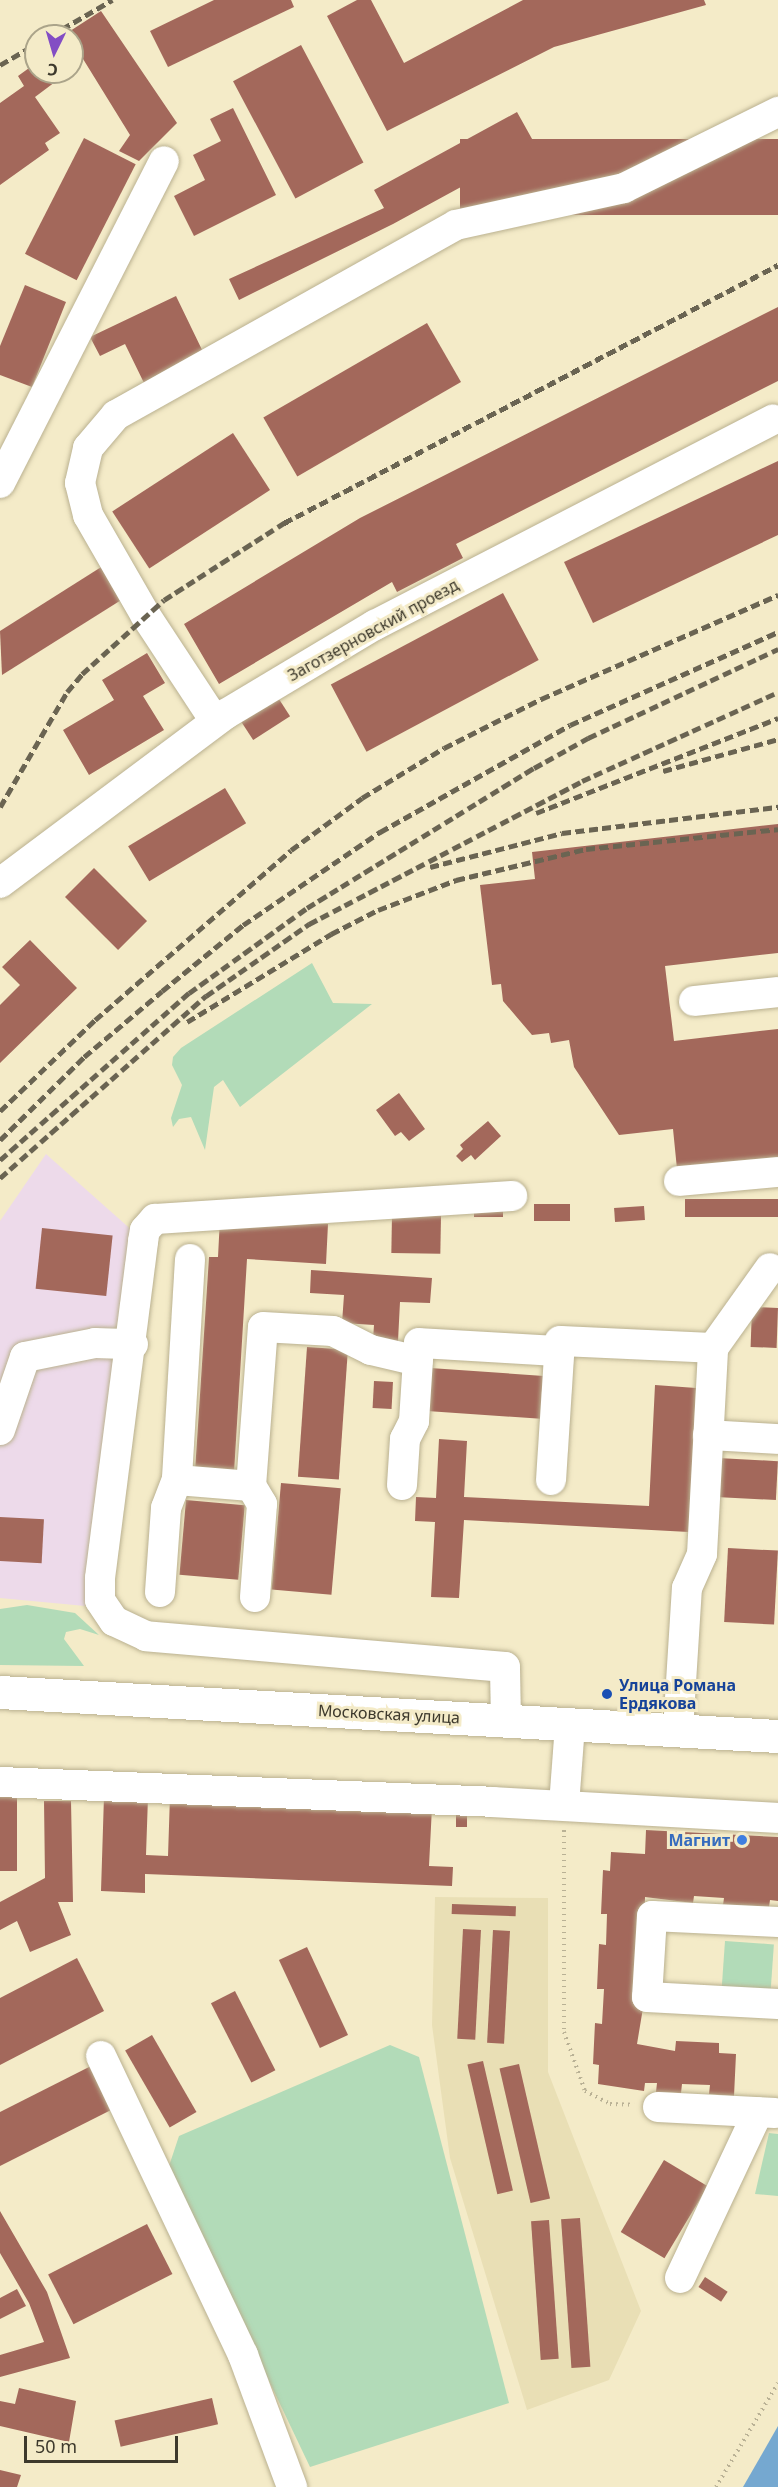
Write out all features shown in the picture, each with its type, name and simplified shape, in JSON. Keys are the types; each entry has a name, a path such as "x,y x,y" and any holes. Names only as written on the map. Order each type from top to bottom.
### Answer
{"main road":[{"name":"Московская улица","path":"0,1692 778,1736"}],"street":[{"path":"216,722 146,616 88,515 80,483 88,448 116,415 456,225 624,188 778,112"},
{"path":"0,483 164,161"},
{"name":"Заготзерновский проезд","path":"0,882 216,722 375,625 772,420"},
{"path":"694,1001 778,992"},
{"path":"679,1181 778,1172"},
{"path":"506,1721 505,1667 146,1636 114,1621 100,1600 100,1578 133,1344 143,1241 146,1230 154,1219 512,1196"},
{"path":"160,1592 166,1508 177,1480 190,1260"},
{"path":"678,1730 687,1588 702,1554 712,1348 770,1268"},
{"path":"255,1597 262,1504 252,1486 263,1327 333,1330 371,1350 418,1361"},
{"path":"551,1480 560,1341 712,1348"},
{"path":"0,1430 25,1357 95,1343 133,1344"},
{"path":"402,1485 405,1438 414,1421 419,1343 559,1351"},
{"path":"708,1435 778,1439"},
{"path":"177,1480 252,1486"},
{"path":"564,1805 570,1726"},
{"path":"0,1782 564,1805 778,1818"},
{"path":"778,1922 652,1916 648,1997 778,2004"},
{"path":"101,2056 243,2355 292,2487"},
{"path":"658,2107 768,2113 680,2278"}],"path":[{"path":"564,1805 564,2032 585,2091 610,2103 658,2107"},
{"path":"716,2487 778,2384"}],"shaded area":[{"path":"46,1154 135,1233 85,1606 0,1598 0,1221"},
{"path":"435,1897 548,1898 548,2072 641,2311 609,2380 527,2410 450,2158 432,2025"}],"green space":[{"path":"312,963 333,1003 372,1004 240,1107 223,1080 214,1087 205,1150 191,1117 179,1119 173,1127 171,1118 182,1085 172,1065 173,1057 181,1048"},
{"path":"27,1605 75,1613 99,1635 80,1629 66,1632 64,1639 84,1666 0,1665 0,1609"},
{"path":"725,1941 774,1944 770,1993 722,1990"},
{"path":"390,2045 419,2057 509,2403 310,2467 168,2169 179,2136"},
{"path":"769,2133 778,2134 778,2196 755,2194"}],"water":[{"path":"778,2426 778,2487 743,2487"}],"building":[{"path":"214,0 291,0 294,7 168,67 150,31"},
{"path":"357,0 371,0 404,63 523,0 704,0 706,5 554,47 387,131 327,16"},
{"path":"101,11 177,123 139,161 119,151 130,135 84,61 84,24 81,24"},
{"path":"301,45 363,162 295,199 233,81"},
{"path":"24,72 24,84 52,84 35,97 60,133 45,143 49,150 0,185 0,103 24,86 18,76"},
{"path":"233,108 276,195 194,236 174,196 205,180 193,155 221,141 210,119"},
{"path":"517,112 536,146 393,224 239,300 229,279 384,208 374,190"},
{"path":"84,138 136,164 77,280 25,254"},
{"path":"460,139 778,139 778,215 460,215"},
{"path":"25,285 66,302 32,387 0,375 0,346"},
{"path":"176,296 205,356 145,385 125,344 100,356 90,337"},
{"path":"778,307 778,381 456,544 463,558 397,592 392,582 219,684 184,624 360,518"},
{"path":"427,323 461,382 297,476 263,418"},
{"path":"233,433 270,490 149,568 112,511"},
{"path":"778,461 778,535 593,623 564,562"},
{"path":"106,564 126,597 2,675 0,631"},
{"path":"503,593 539,660 367,752 331,685"},
{"path":"147,653 165,683 143,696 164,730 89,775 63,730 114,700 102,680"},
{"path":"277,696 290,716 253,740 240,720"},
{"path":"225,788 246,823 149,881 128,846"},
{"path":"778,824 778,953 665,966 674,1041 778,1029 778,1158 677,1169 673,1129 619,1135 574,1067 569,1040 551,1043 549,1033 532,1035 503,1001 501,984 492,985 480,885 535,879 532,852"},
{"path":"94,868 147,921 118,950 65,897"},
{"path":"30,940 77,988 0,1063 0,1005 20,985 2,967"},
{"path":"399,1093 425,1129 409,1141 401,1132 395,1136 376,1110"},
{"path":"488,1121 501,1136 475,1160 471,1155 462,1162 456,1156 463,1149 460,1145"},
{"path":"685,1199 778,1199 778,1217 685,1217"},
{"path":"534,1204 570,1204 570,1221 534,1221"},
{"path":"644,1206 645,1220 615,1222 614,1208"},
{"path":"474,1208 503,1208 503,1217 474,1217"},
{"path":"392,1215 441,1216 440,1254 391,1253"},
{"path":"220,1218 328,1224 326,1264 247,1259 234,1473 195,1471 209,1257 218,1257"},
{"path":"42,1228 113,1235 106,1296 36,1289"},
{"path":"311,1270 432,1278 430,1303 400,1302 398,1341 373,1339 374,1325 342,1323 344,1295 310,1293"},
{"path":"752,1307 778,1308 777,1348 751,1347"},
{"path":"307,1347 348,1350 339,1480 298,1477"},
{"path":"430,1368 544,1376 541,1419 427,1411"},
{"path":"374,1381 393,1382 392,1409 373,1408"},
{"path":"655,1385 696,1388 689,1532 464,1520 459,1598 431,1597 435,1522 415,1521 416,1497 436,1498 439,1439 467,1441 464,1497 649,1506"},
{"path":"718,1458 778,1461 776,1500 716,1497"},
{"path":"281,1483 341,1488 331,1595 272,1590"},
{"path":"186,1500 245,1505 238,1580 179,1575"},
{"path":"0,1517 44,1519 42,1563 0,1561"},
{"path":"728,1548 778,1551 774,1625 724,1622"},
{"path":"0,1791 17,1791 17,1871 0,1871"},
{"path":"104,1796 148,1797 146,1855 168,1856 170,1796 432,1807 429,1866 453,1867 452,1886 145,1874 145,1893 101,1891"},
{"path":"44,1801 71,1801 73,1902 58,1902 71,1935 30,1952 17,1921 0,1930 0,1902 45,1878"},
{"path":"456,1805 467,1805 467,1827 456,1827"},
{"path":"646,1830 778,1837 778,1901 770,1900 769,1907 723,1905 724,1898 694,1896 693,1903 645,1897 643,2008 637,2044 675,2051 676,2041 719,2043 719,2053 736,2054 734,2096 709,2094 710,2085 682,2084 681,2093 656,2092 657,2083 645,2083 644,2091 598,2084 599,2065 593,2064 595,2023 602,2024 604,1989 597,1989 599,1944 606,1945 607,1914 601,1914 603,1870 610,1871 611,1852 645,1854"},
{"path":"452,1904 516,1906 516,1916 452,1914"},
{"path":"463,1929 481,1930 475,2040 457,2039"},
{"path":"493,1930 510,1931 504,2044 487,2043"},
{"path":"307,1947 348,2035 320,2048 279,1960"},
{"path":"77,1958 104,2011 0,2065 0,1998"},
{"path":"235,1991 275,2070 251,2083 211,2003"},
{"path":"152,2035 196,2112 170,2128 125,2050"},
{"path":"483,2061 513,2191 497,2194 467,2065"},
{"path":"519,2064 550,2198 531,2203 500,2068"},
{"path":"91,2066 113,2109 0,2166 0,2112"},
{"path":"664,2160 708,2186 664,2258 621,2232"},
{"path":"0,2211 47,2292 70,2358 0,2377 0,2355 44,2342 29,2303 0,2253"},
{"path":"580,2218 590,2367 571,2368 561,2219"},
{"path":"549,2220 559,2359 541,2360 531,2221"},
{"path":"147,2224 172,2274 74,2324 48,2274"},
{"path":"705,2277 728,2292 721,2302 698,2287"},
{"path":"17,2289 26,2306 0,2319 0,2298"},
{"path":"19,2388 76,2401 69,2442 0,2426 0,2401 15,2404"},
{"path":"212,2398 218,2424 121,2447 115,2420"},
{"path":"0,2470 21,2475 17,2487 0,2487"}],"railway":[{"path":"71,24 112,0"},
{"path":"0,65 24,51"},
{"path":"0,807 67,692 82,674 164,600 284,523 778,265"},
{"path":"0,1111 95,1020 291,850 362,798 444,748 541,699 778,595"},
{"path":"0,1140 84,1057 243,925 380,832 570,725 778,632"},
{"path":"0,1160 189,993 307,908 534,768 588,738 778,649"},
{"path":"0,1178 206,996 309,924 582,781 778,692"},
{"path":"536,813 778,718"},
{"path":"663,771 778,739"},
{"path":"430,867 562,833 778,807"},
{"path":"187,1022 331,934 378,910 456,880 586,849 778,829"}],"place":[{"name":"Улица Романа Ердякова","path":"607,1694"},
{"name":"Магнит","path":"742,1840"}]}
